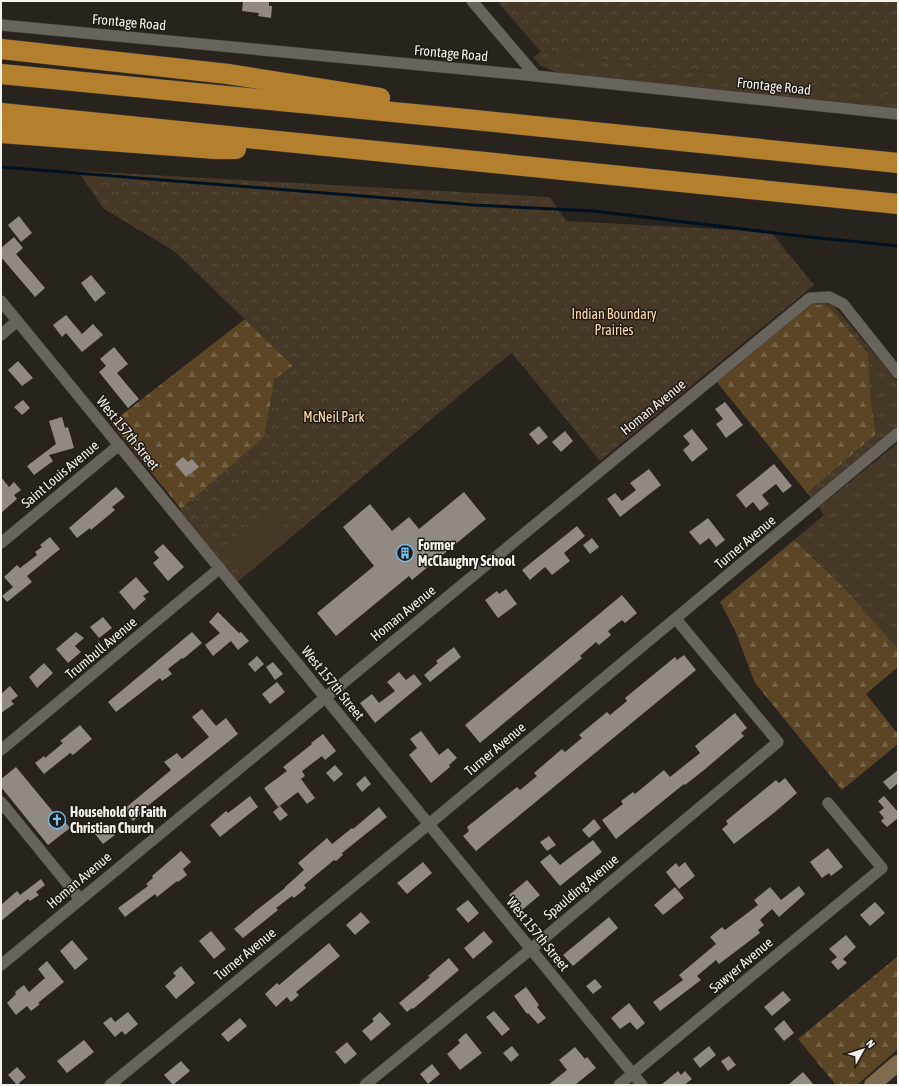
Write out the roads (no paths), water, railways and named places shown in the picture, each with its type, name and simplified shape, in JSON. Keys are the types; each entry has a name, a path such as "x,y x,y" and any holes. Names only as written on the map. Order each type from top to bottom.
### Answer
{"highway":[{"path":"1,49 71,55 228,74 384,99 465,119"},
{"path":"1,74 898,163"},
{"path":"1,113 898,204"},
{"path":"1,133 216,149 374,151"}],"main road":[{"path":"872,1085 898,1064"}],"street":[{"path":"472,1 536,76"},
{"name":"Frontage Road","path":"1,25 536,76 898,114"},
{"name":"Homan Avenue","path":"1,965 810,298 829,297 843,304 898,372"},
{"name":"West 157th Street","path":"1,301 642,1085"},
{"path":"1,335 18,321"},
{"name":"Turner Avenue","path":"110,1085 676,619 898,433"},
{"name":"Saint Louis Avenue","path":"1,543 119,445"},
{"name":"Trumbull Avenue","path":"1,750 220,568"},
{"name":"Spaulding Avenue","path":"365,1085 531,949 778,742 676,619"},
{"path":"1,802 80,899"},
{"name":"Sawyer Avenue","path":"619,1085 882,868 828,803"}],"waterway":[{"path":"1,167 474,205 594,211 800,236 898,246"}],"place":[{"name":"Former McClaughry School","path":"405,553"},
{"name":"Household of Faith Christian Church","path":"57,820"}],"park label":[{"name":"Indian Boundary Prairies","path":"614,322"},
{"name":"McNeil Park","path":"334,417"}]}
